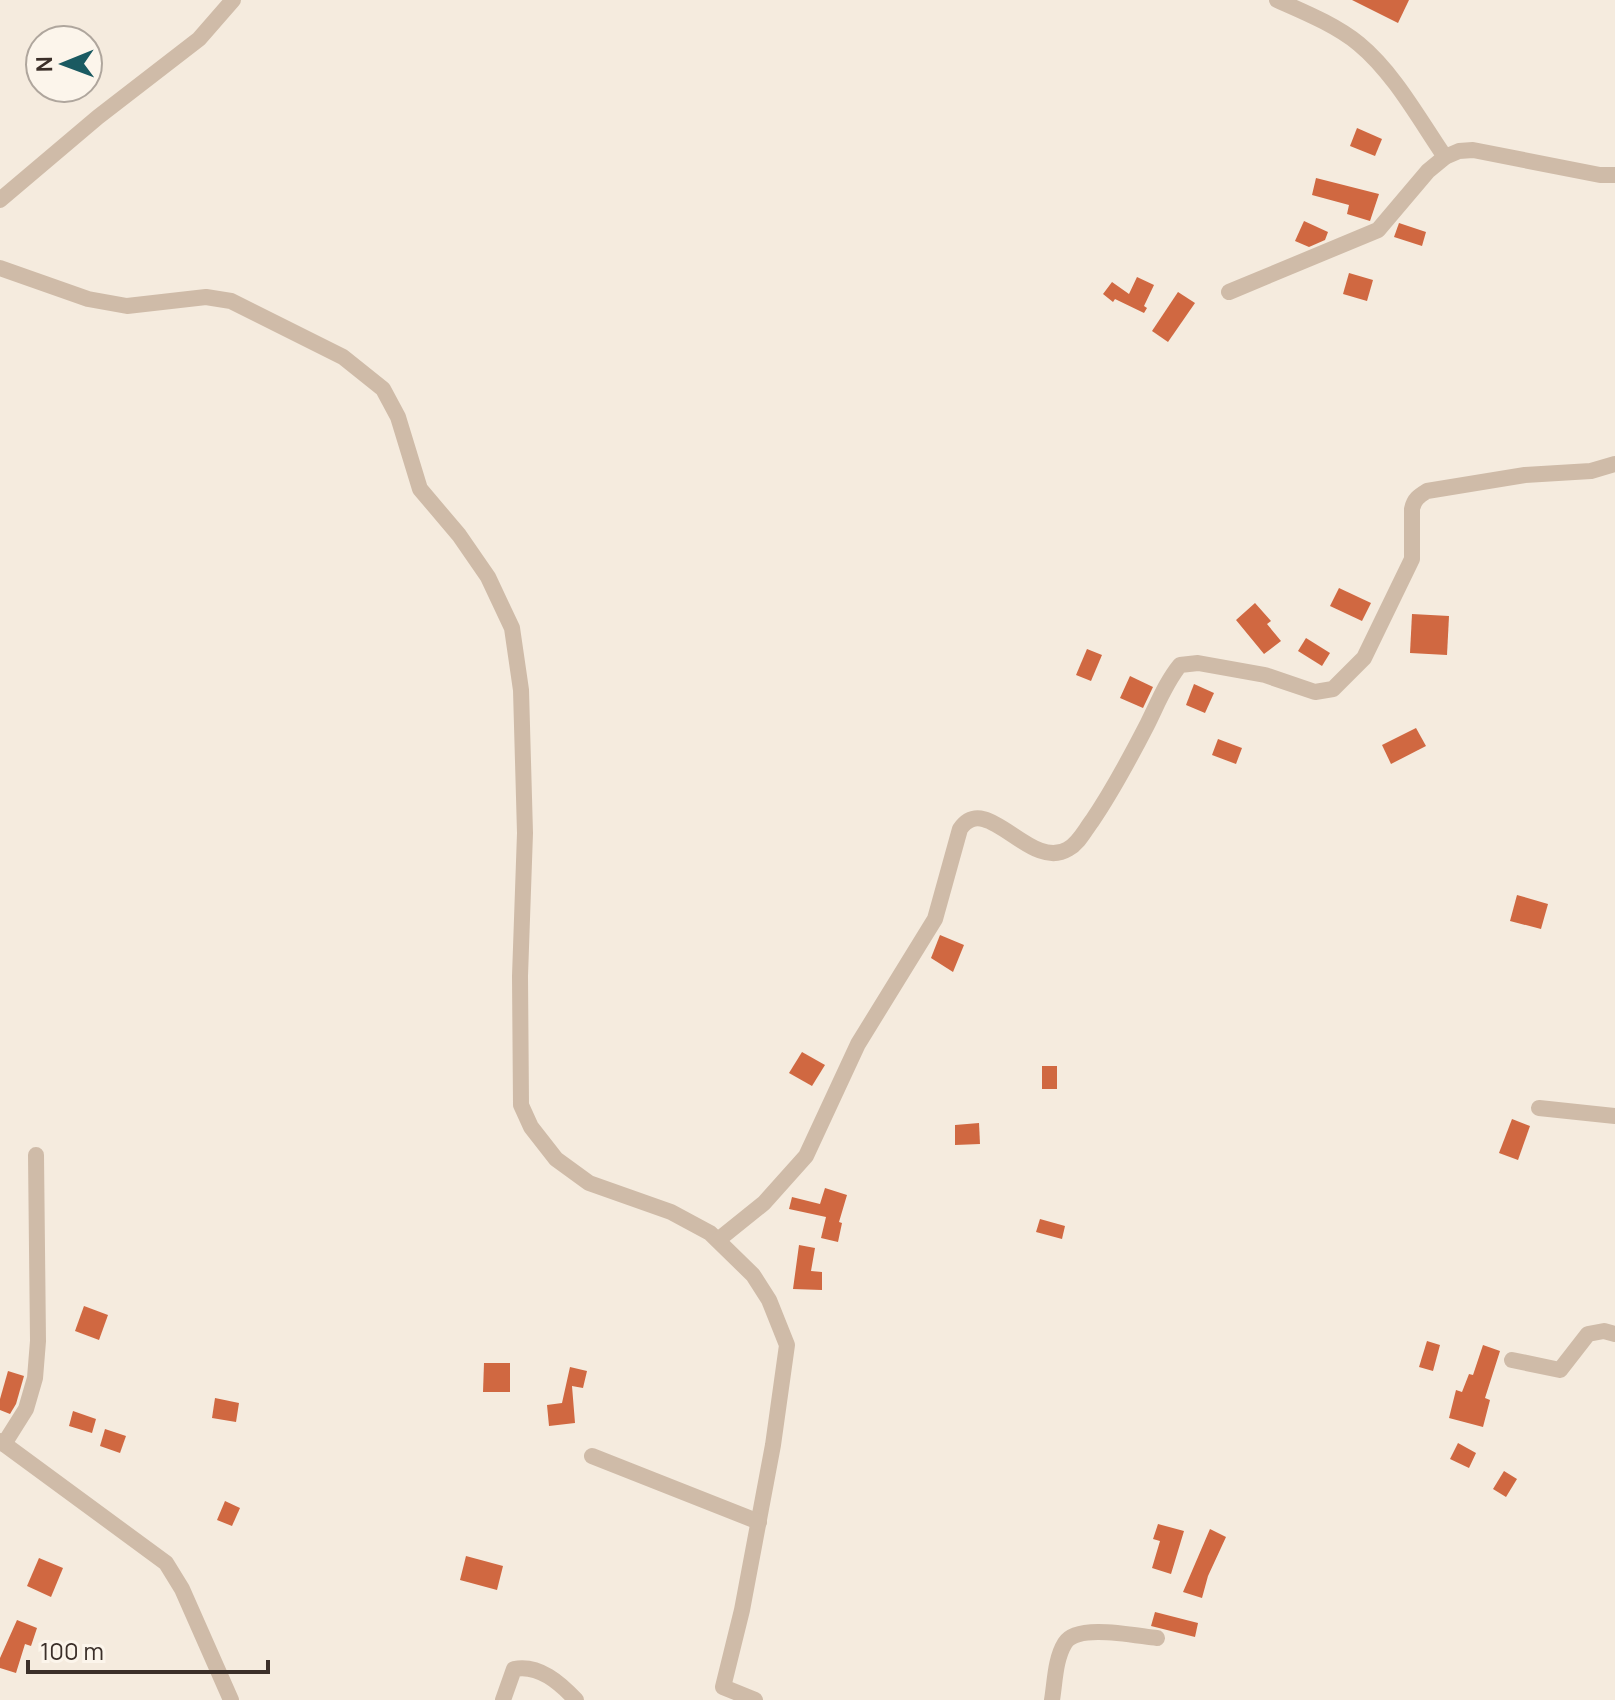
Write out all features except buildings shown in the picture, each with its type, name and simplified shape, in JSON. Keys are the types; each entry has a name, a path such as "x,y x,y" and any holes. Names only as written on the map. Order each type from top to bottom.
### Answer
{"street":[{"path":"0,200 98,117 199,39 233,0"},
{"path":"1277,0 1357,42 1378,62 1445,157"},
{"path":"1229,292 1378,230 1428,171 1445,157 1459,151 1473,150 1600,175 1615,175"},
{"path":"0,268 88,299 127,306 206,297 231,301 343,357 383,389 398,417 420,489 459,535 488,577 512,628 521,690 525,833 520,976 521,1105 531,1127 556,1159 589,1183 671,1212 718,1240 753,1275 769,1300 787,1345 759,1522 742,1610 721,1693 755,1700"},
{"path":"718,1240 764,1203 806,1156 858,1044 935,919 964,822 978,817 989,820 1037,851 1053,854 1065,851 1076,844 1116,786 1180,665 1198,663 1265,675 1315,692 1333,689 1364,658 1412,559 1412,509 1418,497 1427,491 1525,475 1591,471 1615,464"},
{"path":"1539,1108 1615,1116"},
{"path":"36,1155 38,1341 35,1378 26,1409 2,1442 166,1563 182,1589 231,1700"},
{"path":"1512,1360 1560,1370 1588,1334 1594,1331 1615,1334"},
{"path":"592,1456 759,1522"},
{"path":"1052,1700 1061,1652 1066,1640 1073,1635 1086,1632 1157,1638"},
{"path":"503,1700 514,1669 523,1667 550,1677 576,1700"}]}
